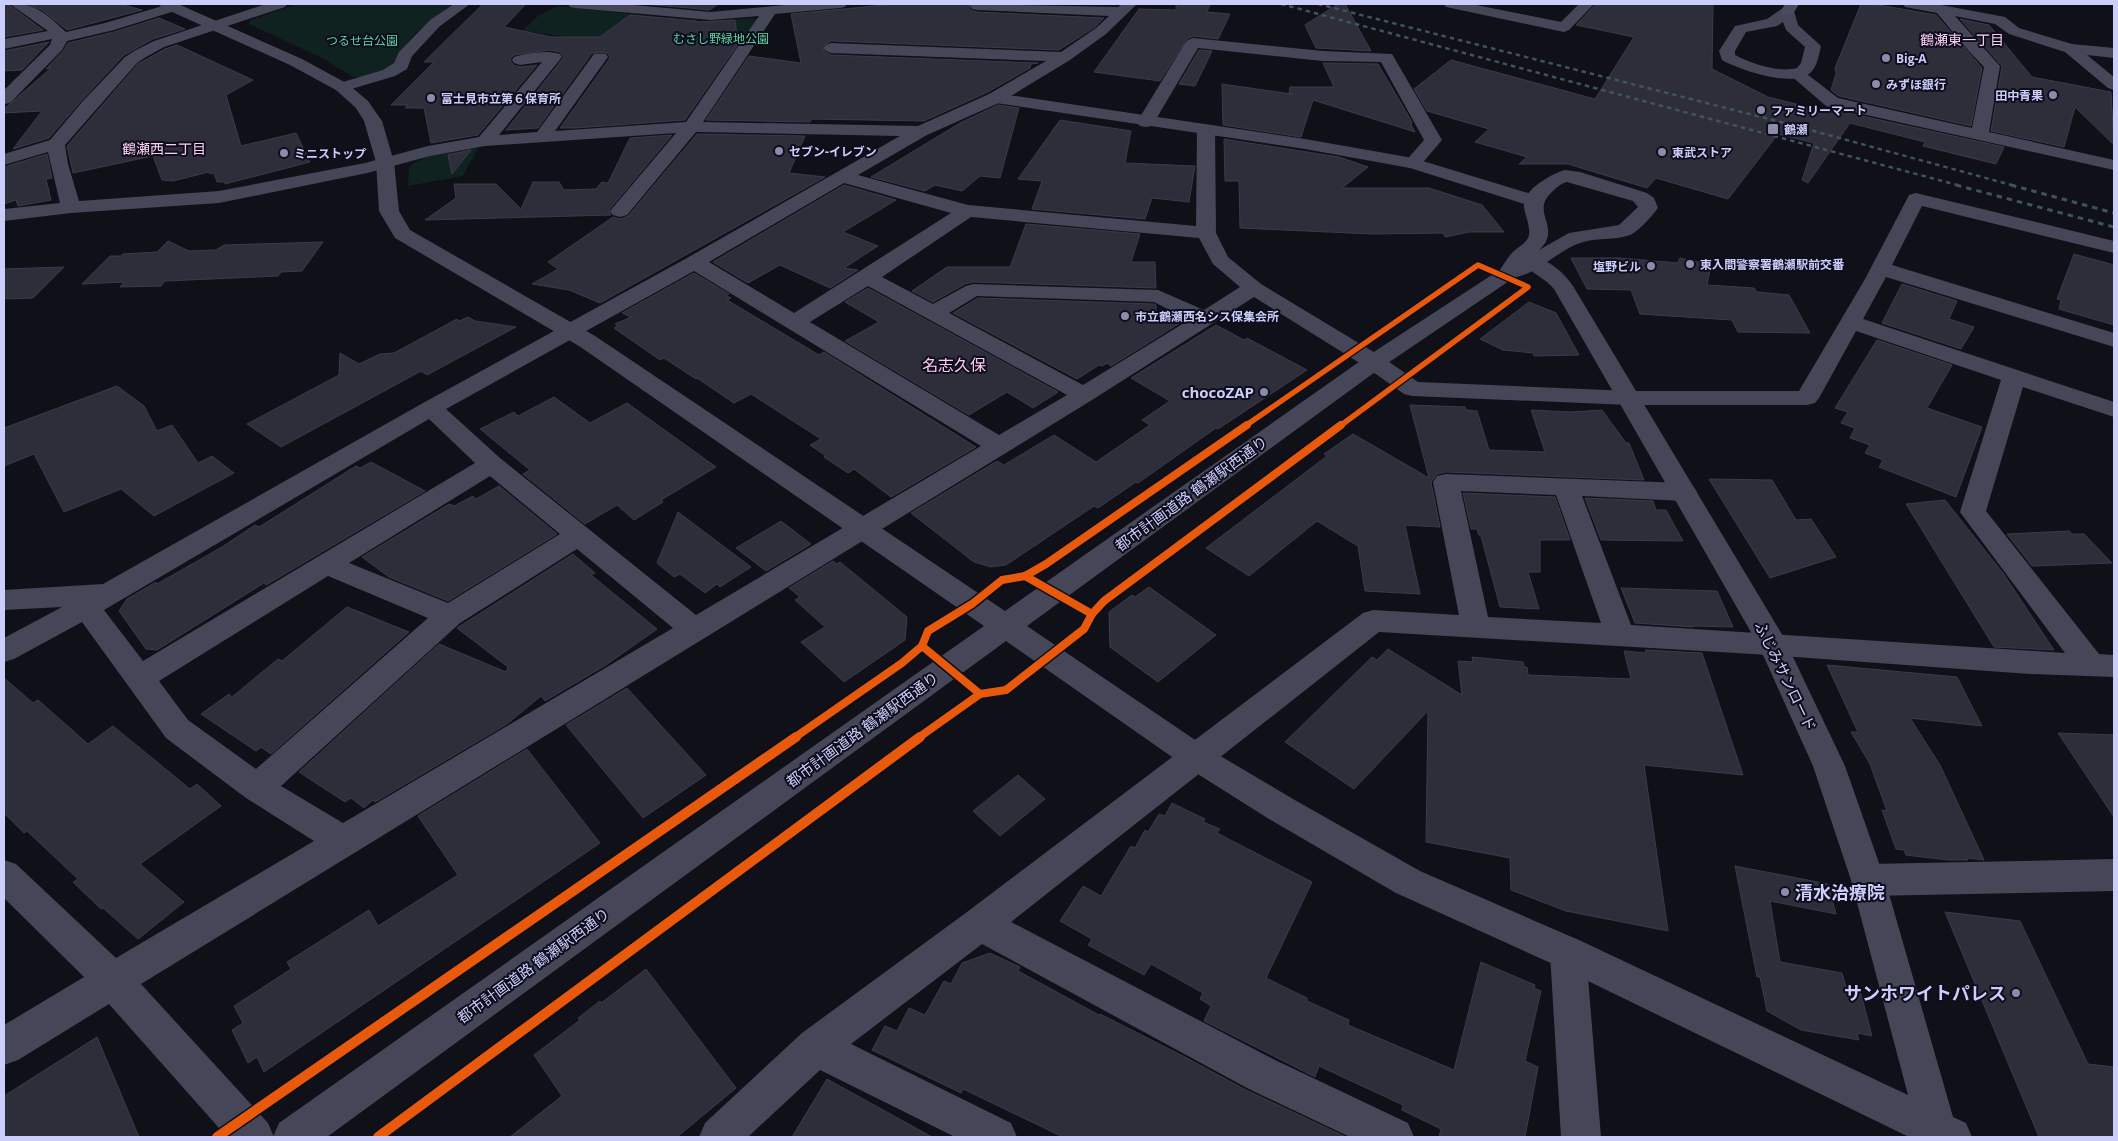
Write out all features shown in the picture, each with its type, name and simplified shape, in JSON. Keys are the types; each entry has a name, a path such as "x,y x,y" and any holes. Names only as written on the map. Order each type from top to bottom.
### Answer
{"street":[{"path":"17,4 52,25 60,36"},
{"path":"4,160 56,144 84,110 131,60 159,44 280,4"},
{"path":"342,87 389,73 401,66 405,56 435,23 463,4"},
{"path":"575,4 632,7 711,16 840,4"},
{"path":"1451,4 1564,27 1587,4"},
{"path":"1910,4 1942,7 2000,20 2014,31 2070,49 2114,53"},
{"path":"4,44 108,27 170,5 296,62 342,87 362,105 373,121 386,162 386,187 389,211 402,234 571,331 864,528 1004,627 1196,757 1281,809 1408,882 1568,953 1943,1135"},
{"path":"977,6 1126,8"},
{"path":"1790,7 1791,27 1813,46 1804,70 1798,74"},
{"path":"1790,7 1772,22 1740,29 1726,55 1740,64 1776,72 1798,74 1832,102 2114,166"},
{"path":"1942,7 1971,45 1992,66 1979,136"},
{"path":"4,651 431,408 694,262 921,131 996,98 1064,57 1126,8"},
{"path":"620,211 691,127 770,11"},
{"path":"4,99 57,47 60,36"},
{"path":"1146,122 1193,42 1323,56 1386,57 1433,140 1413,163"},
{"path":"831,48 1064,57"},
{"path":"2070,49 2114,85"},
{"path":"486,141 554,57 541,52 520,60"},
{"path":"542,137 600,57"},
{"path":"4,84 20,83"},
{"path":"996,98 1413,163 1534,201 1539,233 1537,241 1519,257 1520,268"},
{"path":"4,215 72,207 219,196 367,168 428,151 486,141 691,127 921,131"},
{"path":"1206,130 1206,233 1220,260 1254,288 1374,362 1412,388 1630,398 1807,398 1916,199 2114,247"},
{"path":"56,144 59,164 72,207"},
{"name":"都市計画道路 鶴瀬駅西通り","path":"293,1137 1374,362 1560,244 1576,237 1625,230 1648,208 1647,202 1640,197 1573,176 1558,177 1549,183 1534,201"},
{"path":"843,177 968,211 1206,233"},
{"path":"795,322 968,211"},
{"path":"694,262 999,446"},
{"name":"ふじみサンロード","path":"1520,268 1553,275 1563,286 1773,644 1829,766 1868,880 1943,1135"},
{"path":"1879,268 2114,340"},
{"path":"867,277 1084,395"},
{"path":"4,1046 1084,395 1254,288"},
{"path":"933,313 973,290 1158,296 1204,319"},
{"path":"1850,322 2114,410"},
{"path":"2014,377 1973,512 2103,666"},
{"path":"431,408 491,464 694,629"},
{"path":"140,678 491,464"},
{"path":"1476,628 1446,482 1684,492"},
{"path":"1566,487 1620,636"},
{"path":"257,788 450,615 579,535"},
{"path":"327,565 450,615"},
{"path":"4,600 96,600"},
{"path":"96,600 140,678 177,728 257,788 345,842"},
{"path":"719,1137 816,1047 980,924 1373,621 1773,644 2030,663 2103,666"},
{"path":"4,875 113,981 254,1137"},
{"path":"1868,880 2114,875"},
{"path":"980,924 1261,1074 1394,1137"},
{"path":"1568,953 1581,1137"},
{"path":"816,1047 997,1137"}],"green space":[{"name":"つるせ台公園","path":"297,4 454,4 431,19 417,32 400,51 392,66 363,77 353,77 326,60 249,24 251,20"},
{"name":"むさし野緑地公園","path":"558,6 705,22 752,18 759,20 730,57 522,31 538,16"},
{"path":"478,148 463,176 408,186 409,168 414,163 431,156"}],"building":[{"path":"4,4 8,4 43,30 4,37"},
{"path":"28,4 120,4 142,10 67,30 42,10"},
{"path":"483,4 526,4 504,27 551,37 600,37 630,15 697,21 695,22 735,20 738,44 685,120 575,128 560,128 610,58 608,53 592,53 538,128 506,130 564,57 560,52 549,50 514,55 510,59 513,65 520,67 537,65 478,135 431,143 424,108 405,108 408,105 391,105 434,62 424,62"},
{"path":"644,4 718,4 710,10"},
{"path":"895,4 969,4 970,10 977,12 1104,18 1095,27 1059,50 831,41 822,47 825,52 831,55 1038,63 1031,64 1030,68 988,92 924,121 812,119 810,122 706,120 749,56 801,63 791,14"},
{"path":"1176,4 1210,4 1207,12 1230,14 1218,39 1193,36 1187,39 1160,81 1094,72 1139,9 1176,10"},
{"path":"1338,4 1345,4 1371,51 1316,48 1305,25"},
{"path":"1596,4 1713,4 1712,69 1768,97 1824,111 1825,108 2004,147 1996,164 1923,146 1925,142 1850,123 1808,183 1802,180 1814,143 1778,134 1728,199 1656,178 1647,188 1568,164 1519,164 1527,157 1475,142 1489,129 1427,111 1414,89 1451,60 1595,99 1634,37 1576,25"},
{"path":"1861,4 1873,4 1936,15 1982,68 1971,126 1839,96 1831,90 1836,74 1835,68"},
{"path":"159,18 185,29 153,39 124,55 49,138 13,149 42,111 4,113 4,109 51,68 46,69 68,43 114,32"},
{"path":"1960,19 1989,25 2032,77 2111,92 2114,145 2075,107 2064,147 1991,131 2002,66"},
{"path":"49,42 22,70 4,71 4,51"},
{"path":"177,45 253,80 226,95 241,146 296,133 310,162 225,184 225,182 217,182 214,173 210,174 209,172 173,181 162,180 153,156 73,173 67,146 138,64 165,49"},
{"path":"1199,50 1212,51 1195,86 1179,84"},
{"path":"1323,63 1378,64 1412,122 1411,125 1415,132 1313,100 1301,137 1223,125 1222,84 1292,94 1289,93 1290,87 1334,87"},
{"path":"998,105 1019,108 1000,178 980,176 962,191 935,185 925,191 871,177 960,123"},
{"path":"1060,120 1131,131 1125,163 1195,166 1189,202 1152,198 1145,219 1032,209 1042,181 1018,179"},
{"path":"697,134 805,136 789,173 825,177 600,303 569,290 532,284 558,269 548,262 613,217 621,219 628,216"},
{"path":"672,135 609,210 611,215 425,220 456,198 454,184 496,184 521,209 533,182 559,182 564,190 596,189 602,182 608,183 630,138"},
{"path":"1224,139 1339,157 1368,167 1342,188 1429,188 1482,205 1504,232 1469,232 1445,237 1443,233 1372,234 1240,228 1239,181 1225,181"},
{"path":"471,150 452,174 448,155"},
{"path":"47,154 52,178 46,179 51,200 18,206 16,200 4,204 4,167"},
{"path":"844,185 896,200 843,232 878,246 844,268 858,270 830,288 780,265 748,283 713,262"},
{"path":"1026,224 1140,234 1131,262 1155,262 1156,288 973,282 965,284 933,302 912,291 947,267 1010,267"},
{"path":"168,241 189,251 216,250 224,245 323,242 302,271 281,272 278,276 165,281 161,286 120,287 124,282 82,284 110,256 157,252"},
{"path":"2074,254 2114,265 2114,325 2059,309 2061,300 2057,299"},
{"path":"1571,258 1619,258 1678,263 1680,258 1711,265 1707,285 1754,288 1757,292 1789,295 1810,333 1738,332 1732,320 1640,314 1631,290 1587,289"},
{"path":"64,267 33,298 4,299 4,269"},
{"path":"694,273 729,294 726,296 731,298 727,300 819,355 824,352 976,447 891,497 854,469 848,473 824,457 826,456 810,445 821,439 751,394 734,403 664,358 660,360 614,328 618,326 615,324 631,317 622,313"},
{"path":"1902,284 1957,301 1949,319 1974,327 1961,349 1882,323"},
{"path":"868,288 1058,392 1033,408 1007,392 969,415 845,341 879,322 845,302"},
{"path":"978,298 1154,304 1156,305 1156,311 1180,323 1111,366 1107,363 1102,366 1099,365 1077,379 953,313"},
{"path":"1529,302 1556,313 1579,355 1534,356 1533,353 1503,350 1480,339"},
{"path":"468,317 475,321 516,327 427,375 421,371 281,447 247,424 339,375 340,353 359,364 380,354 394,353 457,319 459,321"},
{"path":"1216,325 1244,340 1247,338 1307,370 1218,429 1216,428 1138,483 1136,482 1098,508 1094,506 1006,565 991,567 974,562 911,513 997,461 1004,465 1054,435 1096,462 1150,425 1142,420 1170,401 1131,378"},
{"path":"1877,340 1952,365 1927,408 1982,427 1956,497 1879,467 1883,460 1865,453 1870,445 1850,438 1855,428 1841,423 1848,412 1835,408"},
{"path":"117,386 144,406 157,431 172,425 198,463 212,456 234,473 154,516 121,489 64,512 34,454 4,466 4,428"},
{"path":"554,397 590,423 627,403 716,467 661,500 663,502 634,520 617,505 585,524 523,474 530,470 480,429 514,412 518,416"},
{"path":"1410,405 1465,407 1466,410 1477,411 1489,450 1545,452 1531,410 1570,412 1602,410 1626,443 1629,443 1644,480 1446,472 1437,474 1431,482 1440,527 1405,525 1420,594 1365,591 1358,546 1317,521 1249,576 1206,548 1327,456 1324,454 1353,434 1429,478"},
{"path":"371,462 425,491 266,585 264,583 157,650 146,649 119,611 127,599 222,547 255,525 259,527 356,466 360,468"},
{"path":"1709,479 1772,480 1796,520 1811,519 1836,557 1770,578"},
{"path":"499,486 557,534 448,601 389,577 362,557 449,504 454,506 473,496 476,499"},
{"path":"1463,493 1555,497 1570,540 1540,540 1540,572 1528,572 1539,609 1500,607 1481,536 1477,529 1471,529"},
{"path":"1585,498 1653,501 1656,510 1666,510 1683,541 1601,540"},
{"path":"1945,500 2003,573 2054,650 1994,647 1906,504"},
{"path":"678,512 751,567 720,587 717,584 705,593 680,574 674,577 657,563"},
{"path":"781,521 811,544 766,571 736,548"},
{"path":"2069,531 2072,534 2084,534 2112,563 2032,566 2007,534"},
{"path":"573,554 595,573 591,575 657,629 606,665 545,701 541,696 507,724 375,802 373,800 364,808 351,798 345,802 299,772 439,644 506,672 508,667 457,628"},
{"path":"833,561 837,564 840,562 907,617 905,640 844,682 801,642 825,627 795,600 800,597 789,588"},
{"path":"1149,587 1216,635 1158,682 1110,647 1109,612 1132,595 1135,597"},
{"path":"1621,588 1717,591 1733,627 1693,627 1635,623"},
{"path":"347,607 409,632 271,754 261,747 256,751 201,714 229,694 232,697 278,659 282,661"},
{"path":"1388,649 1462,695 1458,661 1473,662 1472,657 1523,662 1524,667 1527,667 1528,675 1631,679 1624,651 1647,653 1645,650 1702,653 1743,775 1644,765 1668,931 1566,911 1511,890 1510,858 1426,842 1428,711 1354,789 1285,742 1372,657 1377,660"},
{"path":"1827,665 1957,677 1982,726 1910,718 1940,765 1984,860 1967,858 1968,860 1948,860 1906,855 1904,850 1896,849 1882,810 1887,811 1870,764 1851,732 1858,732"},
{"path":"4,678 33,703 38,700 88,744 113,726 190,789 197,784 221,806 140,864 184,902 138,939 103,908 101,909 73,882 78,879 27,831 24,833 4,813"},
{"path":"627,688 706,775 643,818 566,725"},
{"path":"2058,733 2114,735 2114,817"},
{"path":"527,749 600,843 264,1072 257,1057 248,1063 232,1030 243,1023 234,1006 291,969 287,962 369,910 378,926 458,875 418,816"},
{"path":"1018,775 1045,799 1000,836 973,811"},
{"path":"1172,803 1205,819 1203,822 1220,829 1217,833 1312,882 1266,978 1307,998 1307,1001 1349,1020 1348,1025 1454,1070 1481,962 1535,985 1534,988 1541,991 1525,1061 1538,1067 1525,1137 1439,1137 1441,1129 1402,1110 1403,1105 1319,1066 1315,1077 1204,1021 1211,1006 1200,999 1203,993 1151,964 1144,975 1088,945 1092,939 1060,921 1083,886 1101,896 1131,846 1135,848 1145,830 1148,832 1159,814 1165,816"},
{"path":"1735,866 1828,884 1836,914 1770,901 1780,962 1842,973 1846,987 1860,990 1872,1036 1857,1033 1859,1040 1801,1030 1767,1011 1760,977 1757,977"},
{"name":"サンホワイトパレス","path":"1945,912 2020,921 2088,1064 2114,1067 2114,1137 2039,1137"},
{"path":"990,953 1020,967 1018,971 1099,1015 1183,1056 1246,1090 1346,1137 1063,1137 963,1089 961,1093 872,1050 885,1026 897,1031 909,1008 925,1015 944,981 951,984 962,963"},
{"path":"646,969 736,1088 677,1137 510,1137 562,1096 534,1055 580,1020 578,1018 600,1001 601,1003"},
{"path":"97,1037 139,1137 4,1137 4,1096"},
{"path":"827,1079 932,1137 792,1137"}],"railway":[{"path":"1281,4 1961,186"},
{"path":"1318,4 1781,122 2015,186"},
{"path":"1956,185 2114,227"},
{"path":"2011,185 2114,213"}],"cycle path":[{"path":"217,1137 902,663 922,646 928,631 972,604 1002,580 1025,576 1046,564 1478,265 1528,287 1104,601 1092,614 1084,629 1006,690 980,694 957,709 378,1137"},
{"path":"1025,576 1092,614"},
{"path":"922,646 980,694"}],"place":[{"name":"Big-A","path":"1886,58"},
{"name":"みずほ銀行","path":"1876,84"},
{"name":"田中青果","path":"2053,95"},
{"name":"富士見市立第６保育所","path":"431,98"},
{"name":"ファミリーマート","path":"1761,110"},
{"name":"鶴瀬","path":"1773,129"},
{"name":"セブン-イレブン","path":"779,151"},
{"name":"東武ストア","path":"1662,152"},
{"name":"ミニストップ","path":"284,153"},
{"name":"東入間警察署鶴瀬駅前交番","path":"1690,264"},
{"name":"塩野ビル","path":"1651,266"},
{"name":"市立鶴瀬西名シス保集会所","path":"1125,316"},
{"name":"chocoZAP","path":"1264,392"},
{"name":"清水治療院","path":"1785,892"},
{"name":"サンホワイトパレス","path":"2016,993"}],"district":[{"name":"鶴瀬東一丁目","path":"1962,39"},
{"name":"鶴瀬西二丁目","path":"164,148"},
{"name":"名志久保","path":"954,365"}]}
